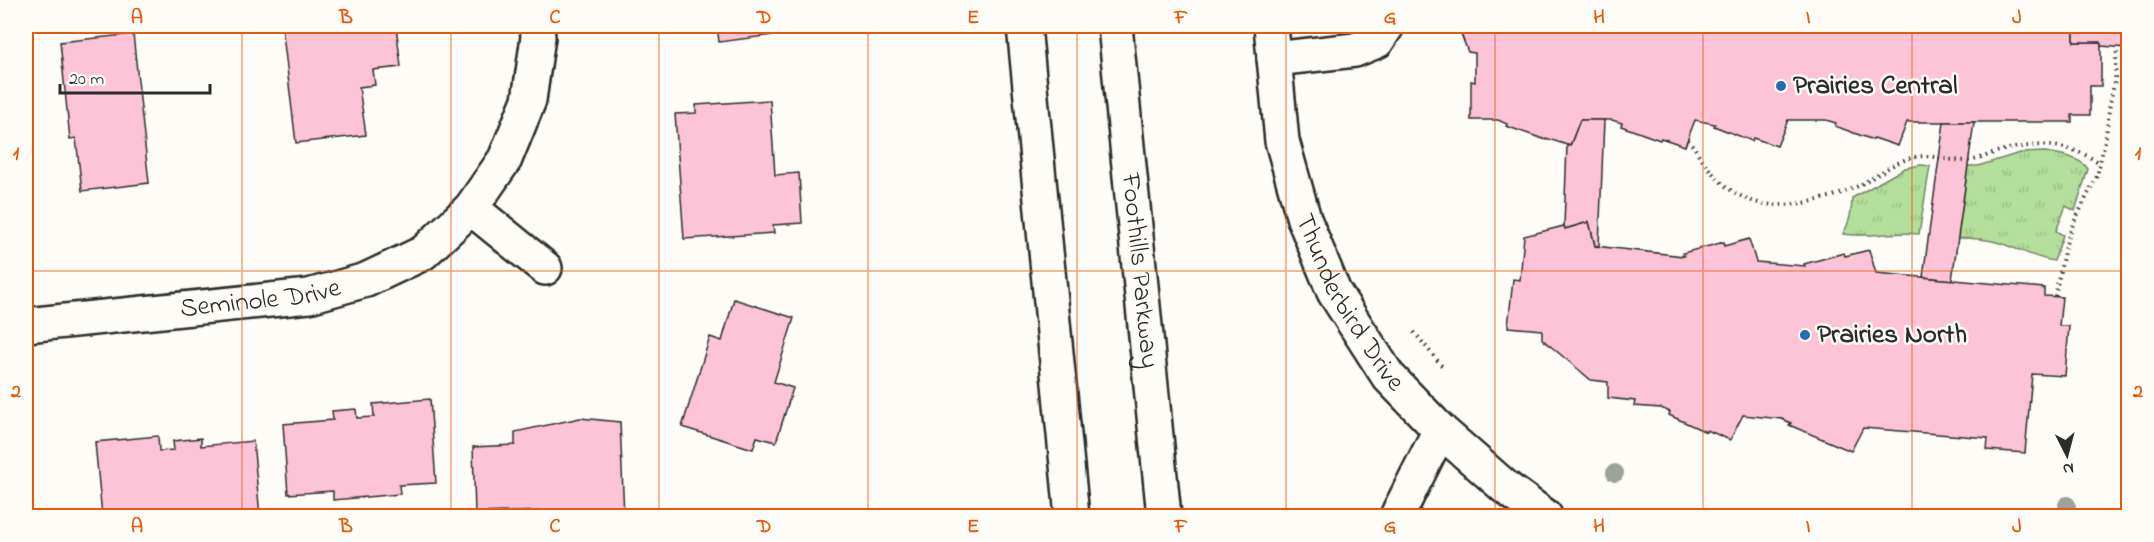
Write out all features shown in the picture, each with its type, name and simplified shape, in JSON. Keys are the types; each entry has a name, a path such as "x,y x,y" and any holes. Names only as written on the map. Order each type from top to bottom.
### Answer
{"main road":[{"name":"Seminole Drive","path":"26,325 309,296 366,280 423,253 471,208 506,159 529,100 538,37 537,26"},
{"path":"1024,26 1072,516"},
{"name":"Foothills Parkway","path":"1115,26 1164,516"},
{"name":"Thunderbird Drive","path":"1271,26 1282,141 1304,219 1334,292 1388,376 1440,430 1505,487 1545,516"},
{"path":"1274,59 1355,50 1377,41 1387,26"},
{"path":"471,208 545,268"},
{"path":"1397,516 1440,430"}],"path":[{"path":"2055,296 2059,269 2073,224 2097,176 2115,80 2116,47"},
{"path":"1687,140 1694,145 1708,168 1723,185 1755,202 1779,206 1828,198 1857,186 1903,161 1920,156 1932,155 1975,160 2001,150 2025,146 2050,146 2071,148 2100,163"},
{"path":"1408,324 1444,367"}],"green space":[{"path":"2045,152 2075,159 2088,169 2075,211 2066,206 2056,231 2063,235 2054,261 1995,242 1958,238 1968,166 1978,166 2020,153"},
{"path":"1930,166 1919,234 1843,234 1850,216 1852,198 1905,168"}],"building":[{"path":"282,26 396,26 401,67 373,70 375,85 359,87 366,135 296,143"},
{"path":"717,26 788,26 788,33 719,42"},
{"name":"Prairies Central","path":"1458,26 2074,26 2074,42 2101,42 2101,86 2090,86 2090,115 2072,115 2072,122 1907,122 1898,146 1874,138 1873,140 1835,126 1836,123 1826,120 1788,120 1777,146 1753,138 1752,141 1714,126 1715,124 1695,120 1685,146 1661,138 1660,140 1621,126 1622,123 1612,120 1580,120 1570,146 1506,126 1507,124 1498,120 1471,120 1471,81 1475,82 1475,53 1468,52"},
{"path":"2074,26 2128,26 2128,48 2101,46 2101,42 2074,42"},
{"path":"133,34 149,183 82,191 76,138 70,139 60,42"},
{"path":"770,100 775,175 799,173 802,223 773,225 774,233 684,239 675,114 696,113 696,105"},
{"path":"1580,120 1604,120 1599,246 1595,246 1589,222 1565,229 1564,226 1567,145 1570,146"},
{"path":"1944,122 1974,122 1952,280 1923,277"},
{"name":"Prairies North","path":"1589,222 1595,246 1684,256 1683,253 1724,242 1724,246 1749,239 1756,262 1805,266 1804,264 1844,253 1845,256 1869,250 1876,273 2044,288 2044,296 2062,297 2059,326 2069,326 2065,376 2032,374 2025,453 1987,450 1988,438 1863,428 1851,451 1789,425 1791,423 1782,419 1743,415 1730,440 1669,415 1670,412 1661,408 1634,406 1635,401 1608,398 1608,382 1591,380 1542,339 1542,330 1508,327 1513,279 1520,280 1524,236"},
{"path":"734,299 794,318 774,382 793,388 776,442 757,437 753,449 682,427 710,337 722,341"},
{"path":"430,399 436,483 399,485 400,494 333,500 333,491 288,494 283,424 333,420 332,411 356,409 357,418 374,417 373,404"},
{"path":"580,418 620,422 624,516 548,516 548,511 475,513 473,447 515,445 515,432"},
{"path":"158,436 159,451 174,450 173,441 201,438 201,446 253,441 260,516 102,516 95,442"}],"place":[{"name":"Prairies Central","path":"1781,86"},
{"name":"Prairies North","path":"1805,335"}]}
